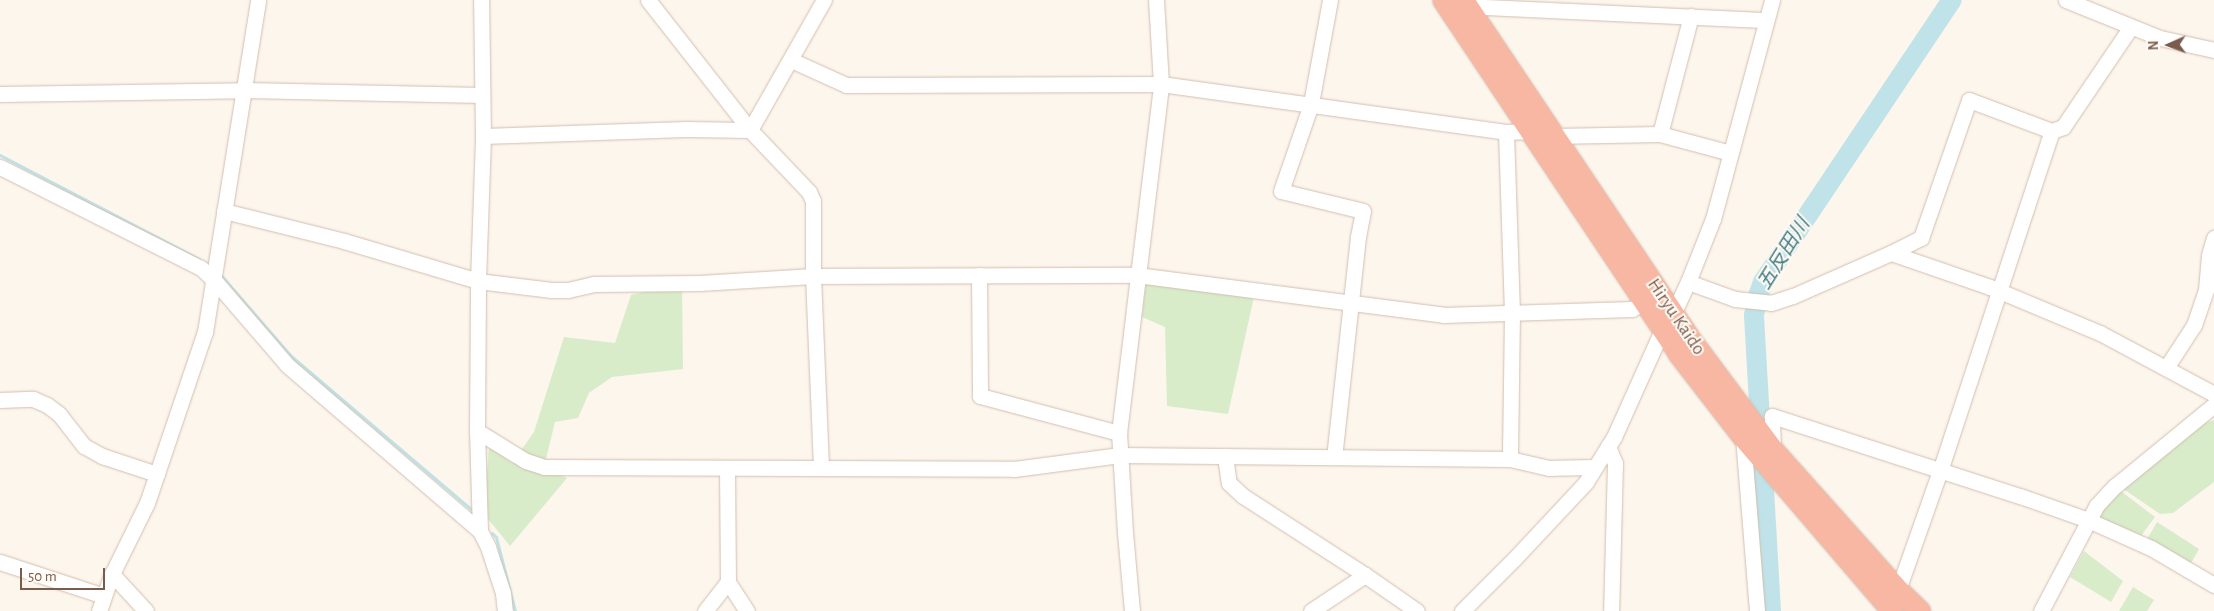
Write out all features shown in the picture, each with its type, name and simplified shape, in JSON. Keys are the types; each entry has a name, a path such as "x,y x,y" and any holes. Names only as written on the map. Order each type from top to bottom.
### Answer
{"highway":[{"name":"Hiryu Kaido","path":"1443,0 1542,134 1745,439 1892,611"},
{"name":"Hiryu Kaido","path":"1464,3 1644,302 1668,322 1745,412 1772,449 1898,590 1920,611"}],"street":[{"path":"99,611 112,574 147,503 205,332 258,0"},
{"path":"481,0 483,136 478,281 477,432 480,531 500,584 505,611"},
{"path":"648,0 750,130 809,192 813,201 812,276 821,467"},
{"path":"750,130 824,0"},
{"path":"1132,611 1119,432 1136,275 1161,84 1156,0"},
{"path":"1330,0 1310,104 1281,191 1363,211 1358,237 1334,457"},
{"path":"1462,611 1586,482 1608,446 1688,282 1713,219 1772,0"},
{"path":"2066,0 2130,28 2179,43 2214,50"},
{"path":"1464,3 1766,20"},
{"path":"1660,134 1691,16"},
{"path":"1688,282 1744,300 1771,303 1793,296 1921,238 1969,100 2052,131 2063,127 2130,28"},
{"path":"791,60 846,85 1161,84 1506,132 1542,134 1660,134 1731,153"},
{"path":"0,94 245,90 482,94"},
{"path":"483,136 686,129 750,130"},
{"path":"1898,590 1940,471 2052,131"},
{"path":"1506,132 1512,312 1510,459"},
{"path":"0,167 200,268 215,273 287,365 480,531"},
{"path":"224,211 404,257 478,281 550,290 568,290 594,284 700,283 812,276 1136,275 1443,315 1632,309 1644,302"},
{"path":"2166,368 2194,325 2206,290 2209,255 2214,240"},
{"path":"1891,253 2000,291 2100,334 2214,394"},
{"path":"979,275 980,396 1119,432"},
{"path":"0,400 33,399 47,405 60,414 84,446 102,456 158,474"},
{"path":"2041,611 2097,505 2115,486 2214,405"},
{"path":"1772,449 1772,416 2088,520 2151,548 2214,585"},
{"path":"477,432 526,461 544,467 1014,469 1120,455 1510,459 1549,468 1596,467"},
{"path":"1745,439 1757,611"},
{"path":"1608,446 1615,463 1611,611"},
{"path":"1225,456 1229,483 1243,496 1366,575 1417,611"},
{"path":"726,468 728,582 747,611"},
{"path":"0,562 104,596"},
{"path":"112,574 146,611"},
{"path":"1311,611 1366,575"},
{"path":"706,611 728,582"}],"green space":[{"path":"1146,282 1254,297 1228,414 1167,406 1165,327 1142,317"},
{"path":"682,283 683,369 612,377 589,393 578,418 555,422 544,467 567,478 510,546 484,514 489,446 512,463 534,432 564,337 615,343 631,295"},
{"path":"2214,420 2214,482 2173,513 2160,514 2122,488 2200,425"},
{"path":"2118,489 2155,517 2138,540 2098,518"},
{"path":"2157,522 2199,549 2190,565 2146,541"},
{"path":"2084,551 2123,581 2111,602 2070,577"},
{"path":"2133,587 2154,600 2147,611 2119,611"}],"waterway":[{"name":"五反田川","path":"1771,611 1754,315 1758,296 1763,282 1952,0"},
{"path":"0,155 199,259"},
{"path":"220,274 291,356 471,509"},
{"path":"492,533 496,537 515,611"}]}
